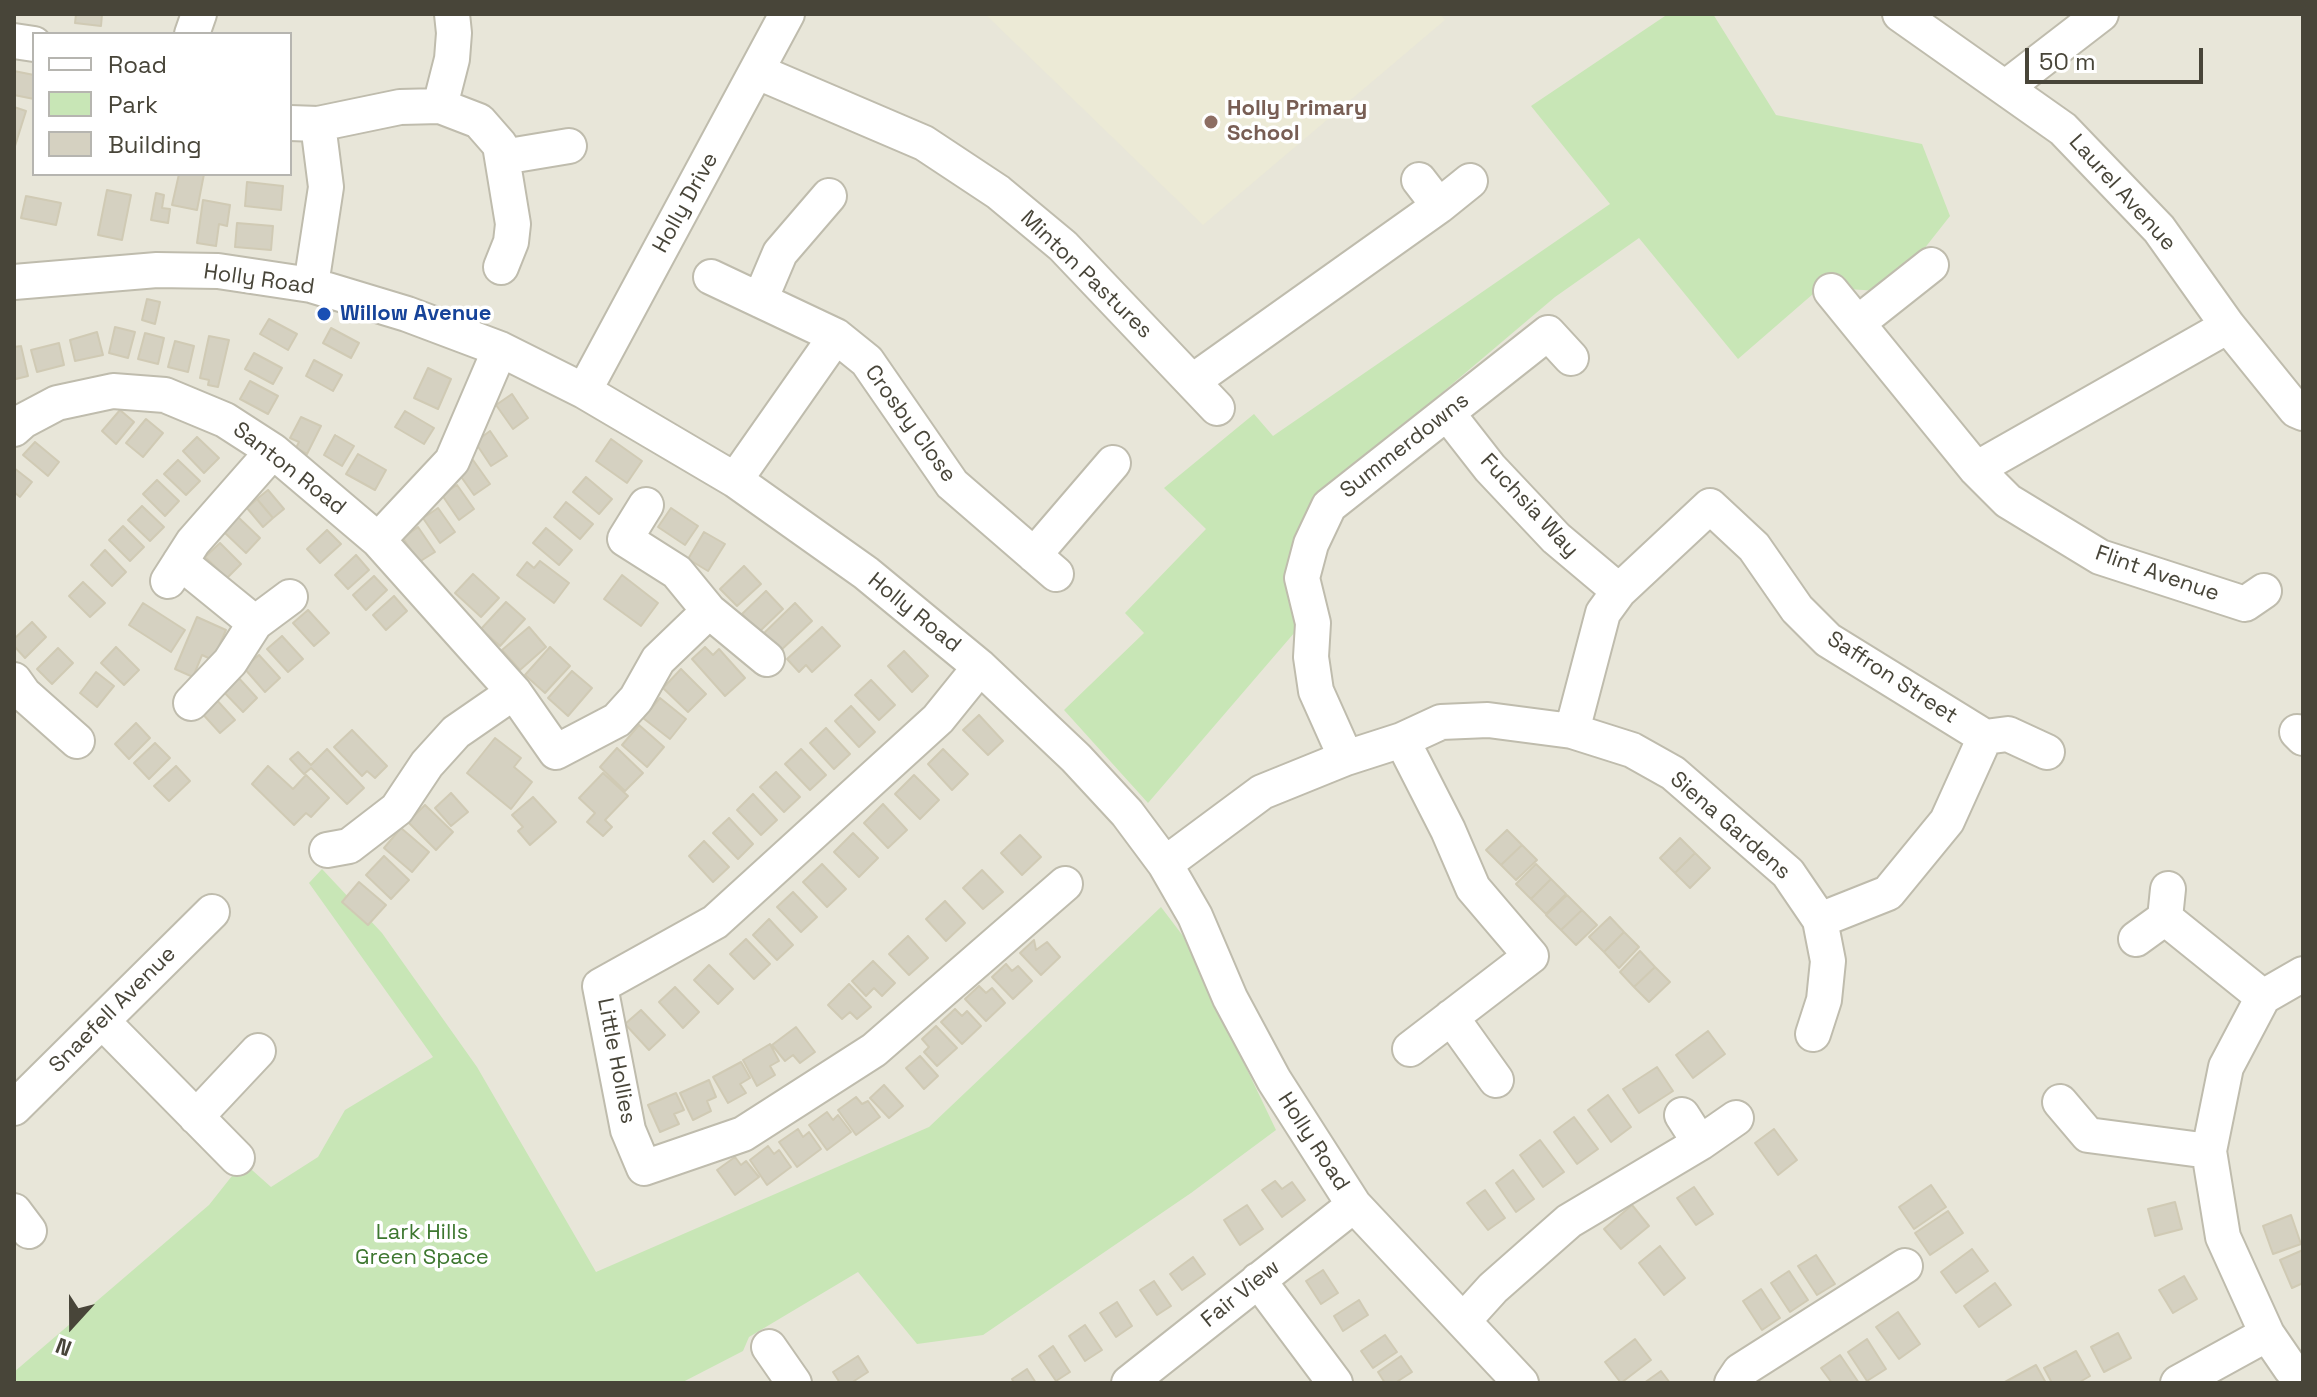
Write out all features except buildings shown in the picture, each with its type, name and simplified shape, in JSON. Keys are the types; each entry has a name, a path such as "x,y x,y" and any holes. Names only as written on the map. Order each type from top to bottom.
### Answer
{"street":[{"path":"440,106 452,59 452,14"},
{"name":"Holly Drive","path":"584,391 787,14"},
{"path":"2005,88 2101,14"},
{"name":"Laurel Avenue","path":"1918,19 2063,129 2159,229 2228,326 2296,410 2303,413"},
{"name":"Minton Pastures","path":"758,72 924,143 998,192 1063,246 1217,408"},
{"path":"311,285 326,187 304,124 400,107 440,106 479,121 500,145 513,224 511,242 501,267"},
{"path":"503,157 569,146"},
{"path":"1193,381 1429,193 1470,181"},
{"path":"760,300 780,253 829,196"},
{"path":"1859,322 1931,265"},
{"name":"Holly Road","path":"14,282 157,270 218,271 311,285 407,314 500,349 584,391 735,480 866,573 980,667 1076,758 1127,813 1165,864 1195,916 1230,998 1274,1080 1354,1205 1521,1383"},
{"name":"Crosby Close","path":"711,277 836,336 867,361 952,484 1045,565 1113,463"},
{"name":"Flint Avenue","path":"1831,291 1976,469 2008,501 2100,557 2245,604 2264,591"},
{"path":"1976,469 2228,326"},
{"name":"Summerdowns","path":"1346,758 1316,691 1311,657 1313,623 1302,578 1311,544 1329,506 1548,333 1571,358"},
{"path":"735,480 836,336"},
{"path":"378,540 452,461 500,349"},
{"name":"Santon Road","path":"14,429 57,403 113,391 165,395 225,420 273,451 378,540 514,692 556,752 617,720 636,699 658,660 709,611"},
{"name":"Fuchsia Way","path":"1447,413 1490,468 1556,538 1601,579 1619,591"},
{"path":"255,623 174,571 193,542 273,451"},
{"path":"646,505 625,539 677,572 709,611 767,659"},
{"name":"Saffron Street","path":"1619,591 1710,506 1754,547 1797,609 1828,640 1985,737 2008,734 2047,752"},
{"path":"1572,731 1603,613 1619,591"},
{"path":"191,703 230,662 255,623 290,597"},
{"name":"Little Hollies","path":"980,667 938,719 715,922 600,986 628,1130 644,1168 743,1134 874,1050 1065,884"},
{"path":"14,680 24,694 77,741"},
{"path":"327,850 349,846 397,809 427,764 456,732 514,692"},
{"name":"Siena Gardens","path":"1165,864 1262,792 1346,758 1402,740 1441,722 1488,720 1572,731 1632,750 1673,773 1788,873 1820,920 1828,961 1824,1000 1813,1034"},
{"path":"1820,920 1888,893 1947,821 1985,737"},
{"path":"1402,740 1448,830 1473,888 1531,956 1410,1049"},
{"path":"2136,939 2166,903 2263,997"},
{"name":"Snaefell Avenue","path":"14,1108 212,912"},
{"path":"2291,1369 2267,1334 2223,1237 2209,1151 2226,1067 2263,997 2303,974"},
{"path":"1451,1017 1496,1080"},
{"path":"102,1021 237,1158"},
{"path":"196,1117 258,1051"},
{"path":"2060,1102 2088,1135 2209,1151"},
{"path":"1464,1320 1493,1288 1569,1221 1691,1129 1736,1118"},
{"name":"Fair View","path":"1129,1383 1354,1205"},
{"path":"1732,1383 1740,1371 1905,1266"},
{"path":"1258,1280 1335,1383"},
{"path":"2178,1383 2267,1334"},
{"path":"769,1347 794,1383"}],"shaded area":[{"path":"14,14 2303,14 2303,1383 14,1383"},
{"name":"Holly Primary School","path":"985,14 1440,14 1445,20 1203,225"}],"green space":[{"path":"1668,14 1713,14 1776,115 1922,144 1950,216 1924,249 1878,291 1848,289 1836,274 1738,359 1639,238 1555,297 1321,495 1301,625 1148,803 1064,710 1144,633 1125,613 1206,529 1164,488 1254,414 1273,436 1610,204 1531,106"},
{"name":"Lark Hills Green Space","path":"322,869 382,933 477,1067 596,1272 929,1127 1161,907 1183,936 1276,1130 1191,1193 983,1335 917,1344 858,1272 749,1337 743,1351 681,1383 14,1383 14,1372 209,1205 243,1162 271,1187 318,1157 345,1110 433,1057 309,883"}],"place":[{"name":"Holly Primary School","path":"1211,122"},
{"name":"Willow Avenue","path":"324,314"}]}
